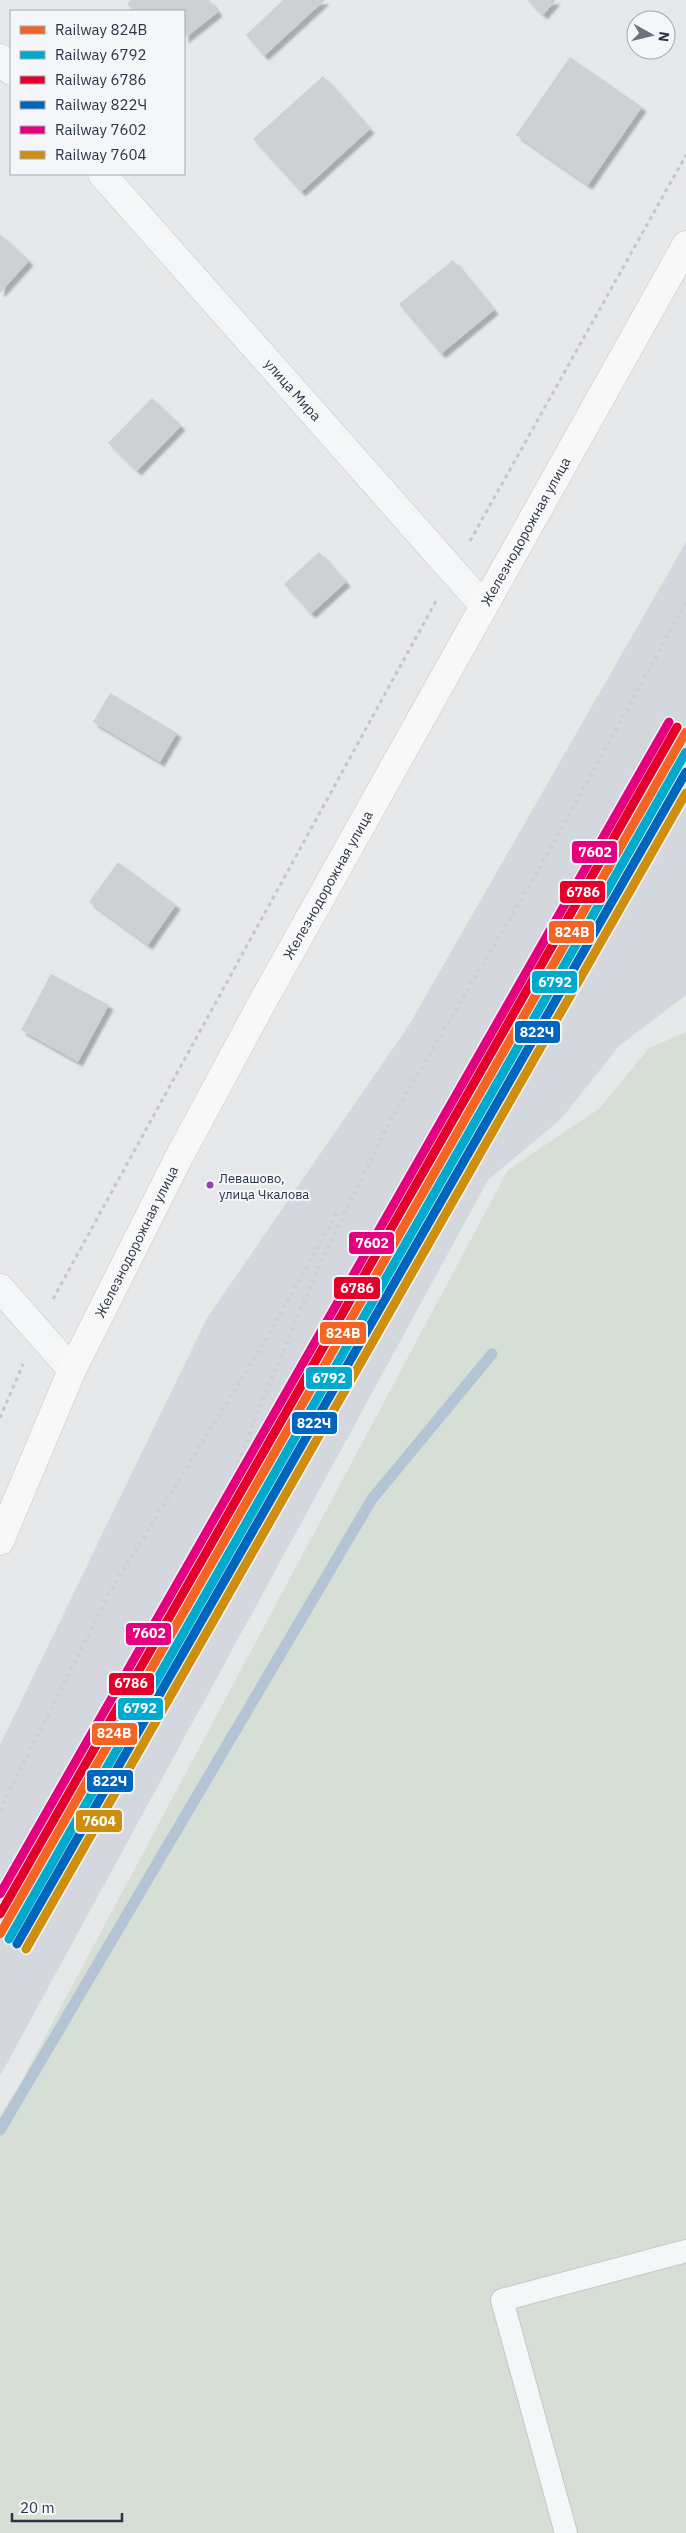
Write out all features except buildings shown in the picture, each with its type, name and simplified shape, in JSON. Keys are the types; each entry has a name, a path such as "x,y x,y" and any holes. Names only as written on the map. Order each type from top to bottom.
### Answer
{"street":[{"path":"0,58 10,70"},
{"name":"улица Мира","path":"103,175 483,605"},
{"name":"Железнодорожная улица","path":"0,1541 72,1370 179,1157 263,1001 483,605 686,245"},
{"path":"0,1288 72,1370"}],"lane":[{"path":"566,2533 502,2300 686,2252"}],"path":[{"path":"0,1418 37,1330 453,571 686,154"}],"shaded area":[{"path":"686,542 686,995 619,1046 561,1119 488,1180 0,2076 0,1745 207,1318 409,1025"},
{"path":"686,1032 686,2533 0,2533 0,2115 16,2091 508,1170 599,1109 649,1048"}],"waterway":[{"path":"0,2130 372,1499 492,1354"}],"railway":[{"path":"170,1637 270,1382 319,1266 389,1123 538,871 686,602"},
{"path":"0,1810 110,1592 265,1341 339,1210"}],"rail line":[{"name":"7602","path":"0,1894 669,722"},
{"name":"6786","path":"0,1914 677,727"},
{"name":"824В","path":"0,1934 686,732"},
{"name":"6792","path":"9,1939 686,752"},
{"name":"822Ч","path":"17,1944 686,772"},
{"name":"7604","path":"26,1949 686,793"}],"place":[{"name":"Левашово, улица Чкалова","path":"210,1185"}]}
